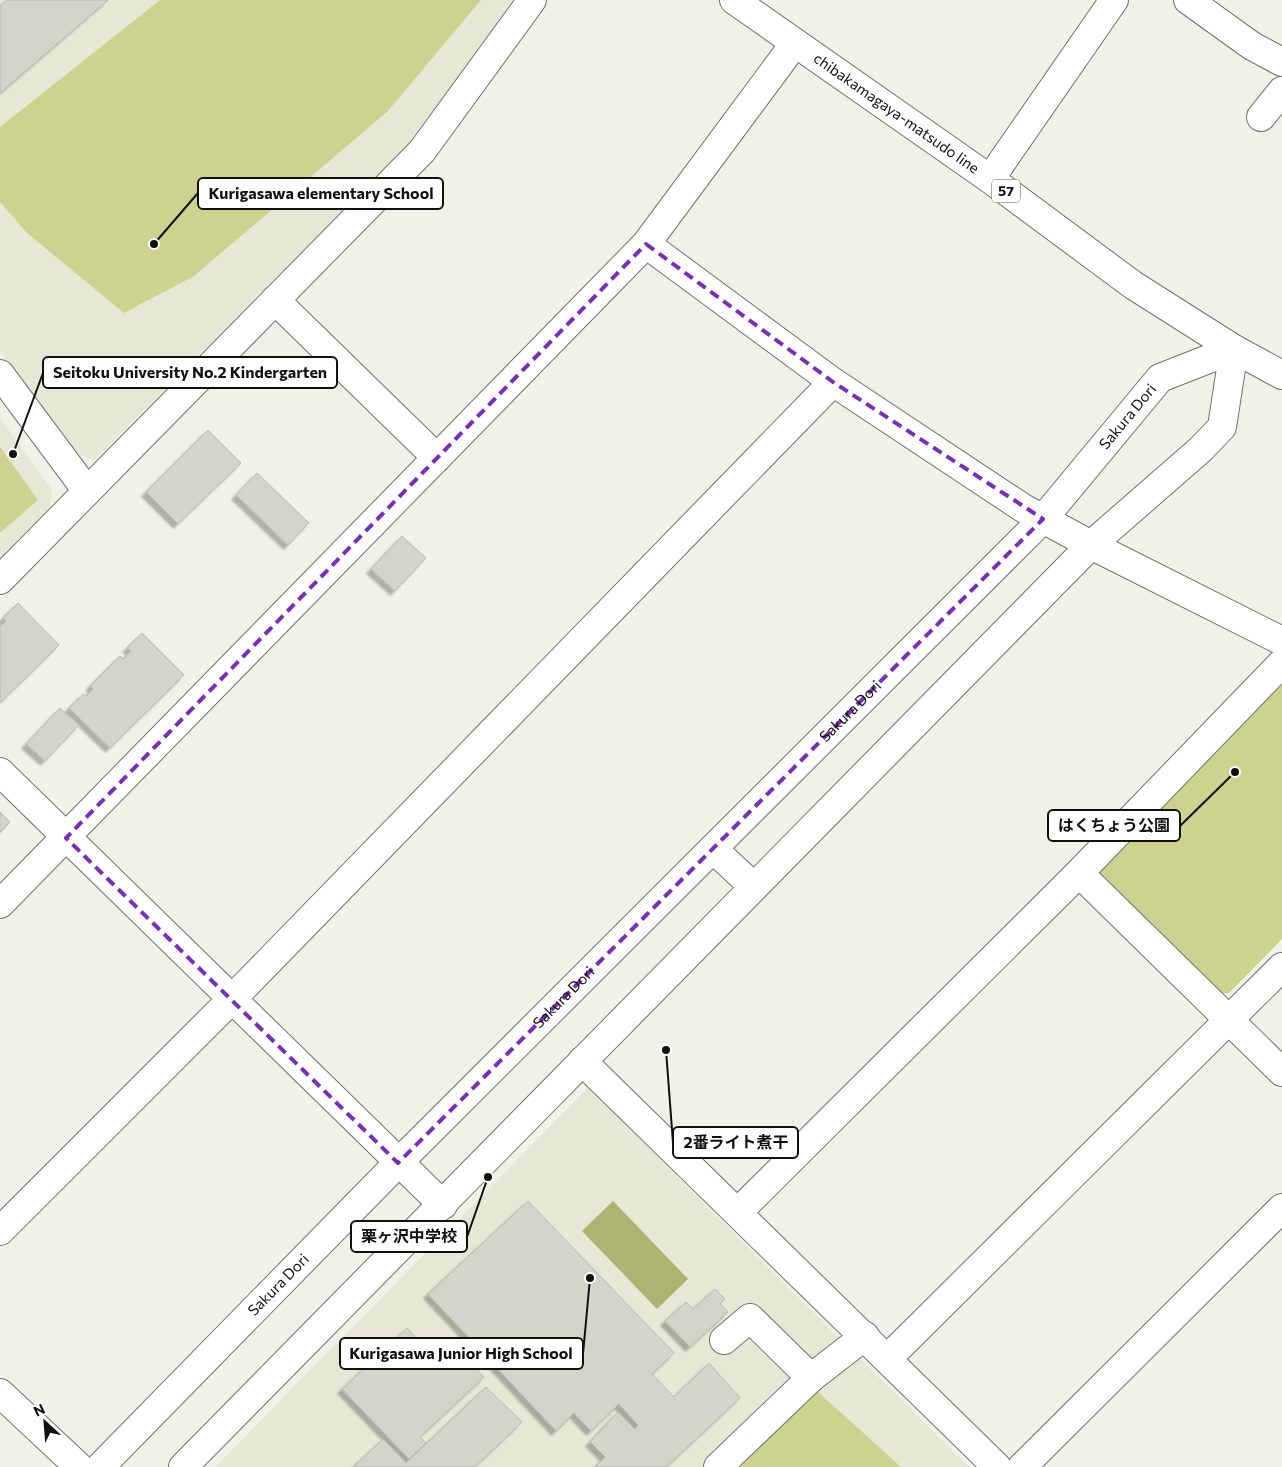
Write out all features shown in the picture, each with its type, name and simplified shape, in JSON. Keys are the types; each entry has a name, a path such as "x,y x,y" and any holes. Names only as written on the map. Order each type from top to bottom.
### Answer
{"street":[{"path":"0,580 422,151 532,0"},
{"name":"chibakamagaya-matsudo line","path":"734,0 990,179 1133,285 1234,349 1282,375"},
{"path":"990,179 1114,0"},
{"path":"1188,0 1252,46 1282,62"},
{"path":"0,904 646,244 795,43"},
{"path":"1261,117 1282,91"},
{"path":"646,244 833,382 1023,508 1091,545 1282,641"},
{"path":"275,300 437,458"},
{"path":"183,1467 1091,545 1201,449 1222,427 1234,349"},
{"name":"Sakura Dori","path":"100,1467 398,1162 1043,519 1160,378 1234,349"},
{"path":"0,374 87,491"},
{"path":"0,1231 231,1000 833,382"},
{"path":"738,1212 1079,873 1282,663"},
{"path":"0,772 231,1000 443,1205"},
{"path":"713,849 754,887"},
{"path":"1079,873 1282,1072"},
{"path":"888,1358 1282,968"},
{"path":"582,1061 888,1358 997,1467"},
{"path":"1022,1467 1282,1208"},
{"path":"724,1340 750,1318 812,1378"},
{"path":"718,1467 812,1378 865,1336"},
{"path":"0,1393 79,1467"}],"highlighted area":[{"path":"646,244 833,382 1043,519 398,1163 66,838"}],"shaded area":[{"path":"0,0 512,0 415,138 94,460 76,454 0,351"},
{"path":"160,0 481,0 387,112 194,276 124,313 27,233 0,202 0,127"},
{"path":"0,418 52,490 50,507 0,559"},
{"path":"0,447 38,500 0,533"},
{"path":"1282,675 1282,939 1229,993 1212,994 1094,869"},
{"path":"588,1088 969,1467 215,1467"},
{"path":"613,1201 688,1279 657,1309 582,1231"},
{"path":"817,1391 901,1467 740,1467"}],"building":[{"path":"7,0 108,0 0,93 0,6"},
{"path":"208,430 241,463 178,524 146,492"},
{"path":"257,473 309,523 288,545 236,495"},
{"path":"402,536 426,558 395,591 371,569"},
{"path":"18,603 59,645 0,703 0,627 6,621 3,618"},
{"path":"142,633 184,675 110,748 69,708 83,694 86,696 93,689 90,686 120,656 123,659 131,651 127,648"},
{"path":"60,708 79,725 45,761 26,744"},
{"path":"0,812 10,822 0,832"},
{"path":"528,1201 674,1353 652,1374 674,1397 709,1363 740,1398 666,1467 595,1467 605,1457 590,1442 618,1412 635,1429 638,1425 619,1404 591,1431 574,1413 556,1431 428,1294"},
{"path":"715,1289 725,1299 720,1304 728,1312 690,1347 665,1321 686,1302 693,1309"},
{"path":"407,1328 433,1356 450,1340 484,1377 420,1437 426,1443 409,1459 342,1389"},
{"path":"486,1387 522,1422 475,1467 353,1467 383,1439 406,1463"}],"place":[{"name":"Kurigasawa elementary School","path":"154,244"},
{"name":"Seitoku University No.2 Kindergarten","path":"13,454"},
{"name":"はくちょう公園","path":"1235,772"},
{"name":"2番ライト煮干","path":"666,1050"},
{"name":"栗ヶ沢中学校","path":"488,1177"},
{"name":"Kurigasawa Junior High School","path":"590,1278"}]}
